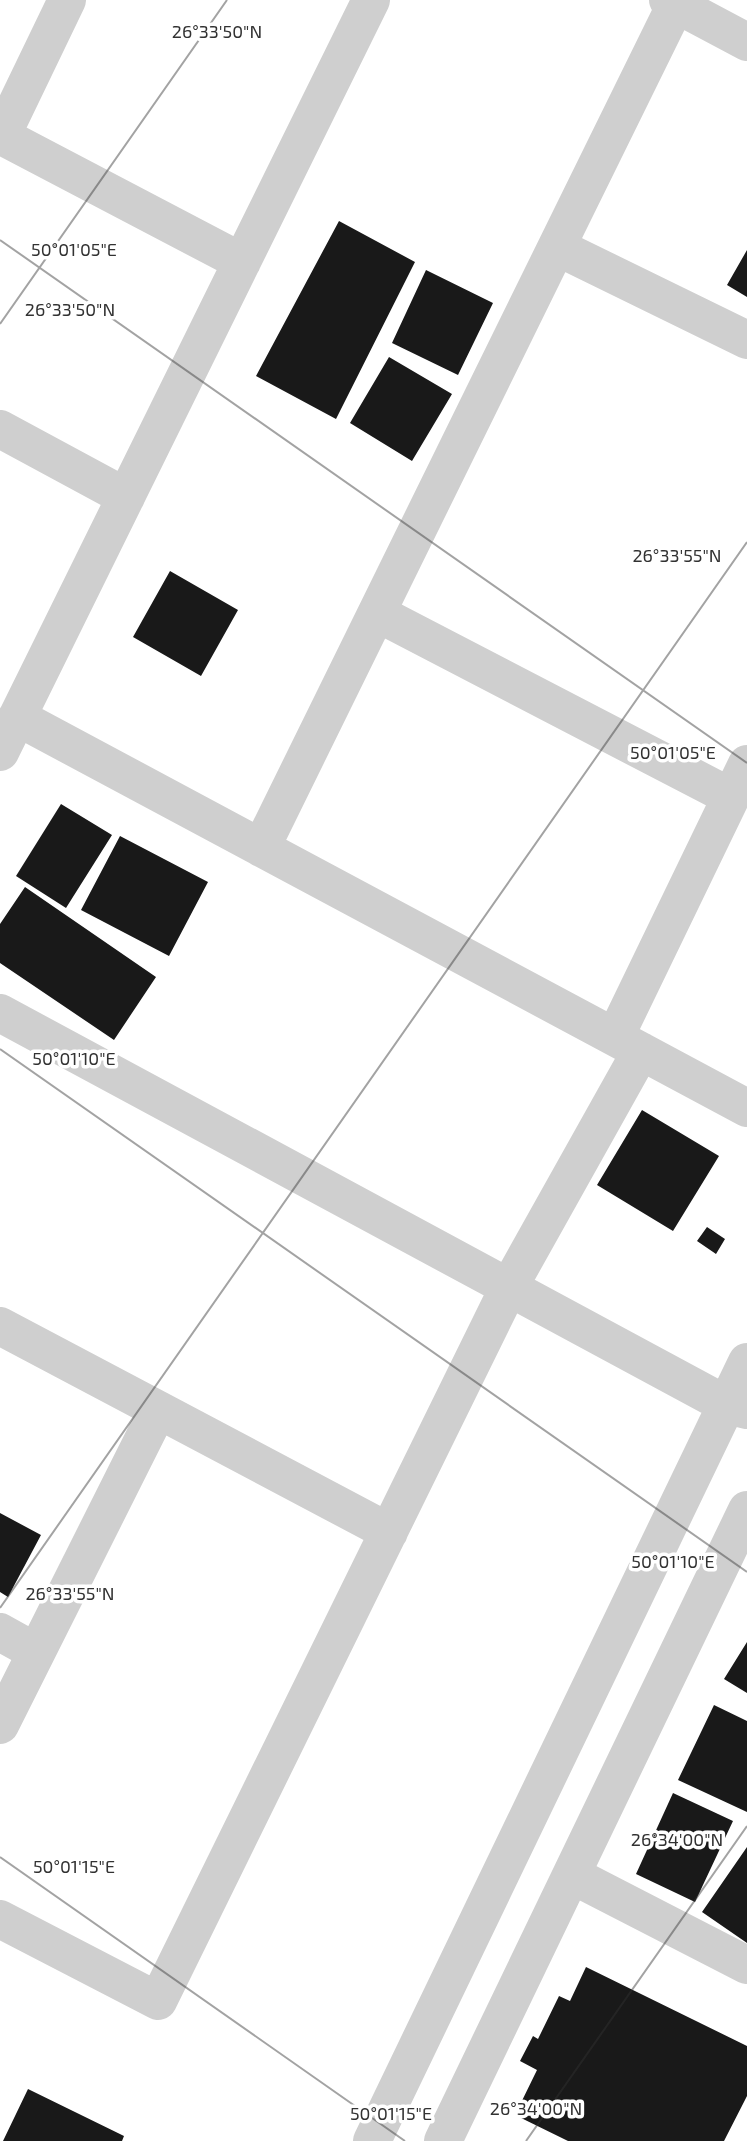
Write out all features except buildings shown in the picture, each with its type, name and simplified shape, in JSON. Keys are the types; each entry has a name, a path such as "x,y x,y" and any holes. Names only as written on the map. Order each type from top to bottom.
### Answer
{"street":[{"path":"67,0 1,135 242,262"},
{"path":"0,752 371,0"},
{"path":"261,848 556,247 672,2 747,41"},
{"path":"556,247 747,340"},
{"path":"0,429 126,497"},
{"path":"0,1919 158,2001 628,1044 739,780 377,613"},
{"path":"18,716 747,1108"},
{"path":"0,1013 737,1407"},
{"path":"0,1326 388,1532"},
{"path":"372,2141 737,1407 747,1362"},
{"path":"0,1725 158,1409"},
{"path":"453,2137 572,1875 747,1510"},
{"path":"0,1632 36,1652"},
{"path":"572,1875 747,1965"}]}
